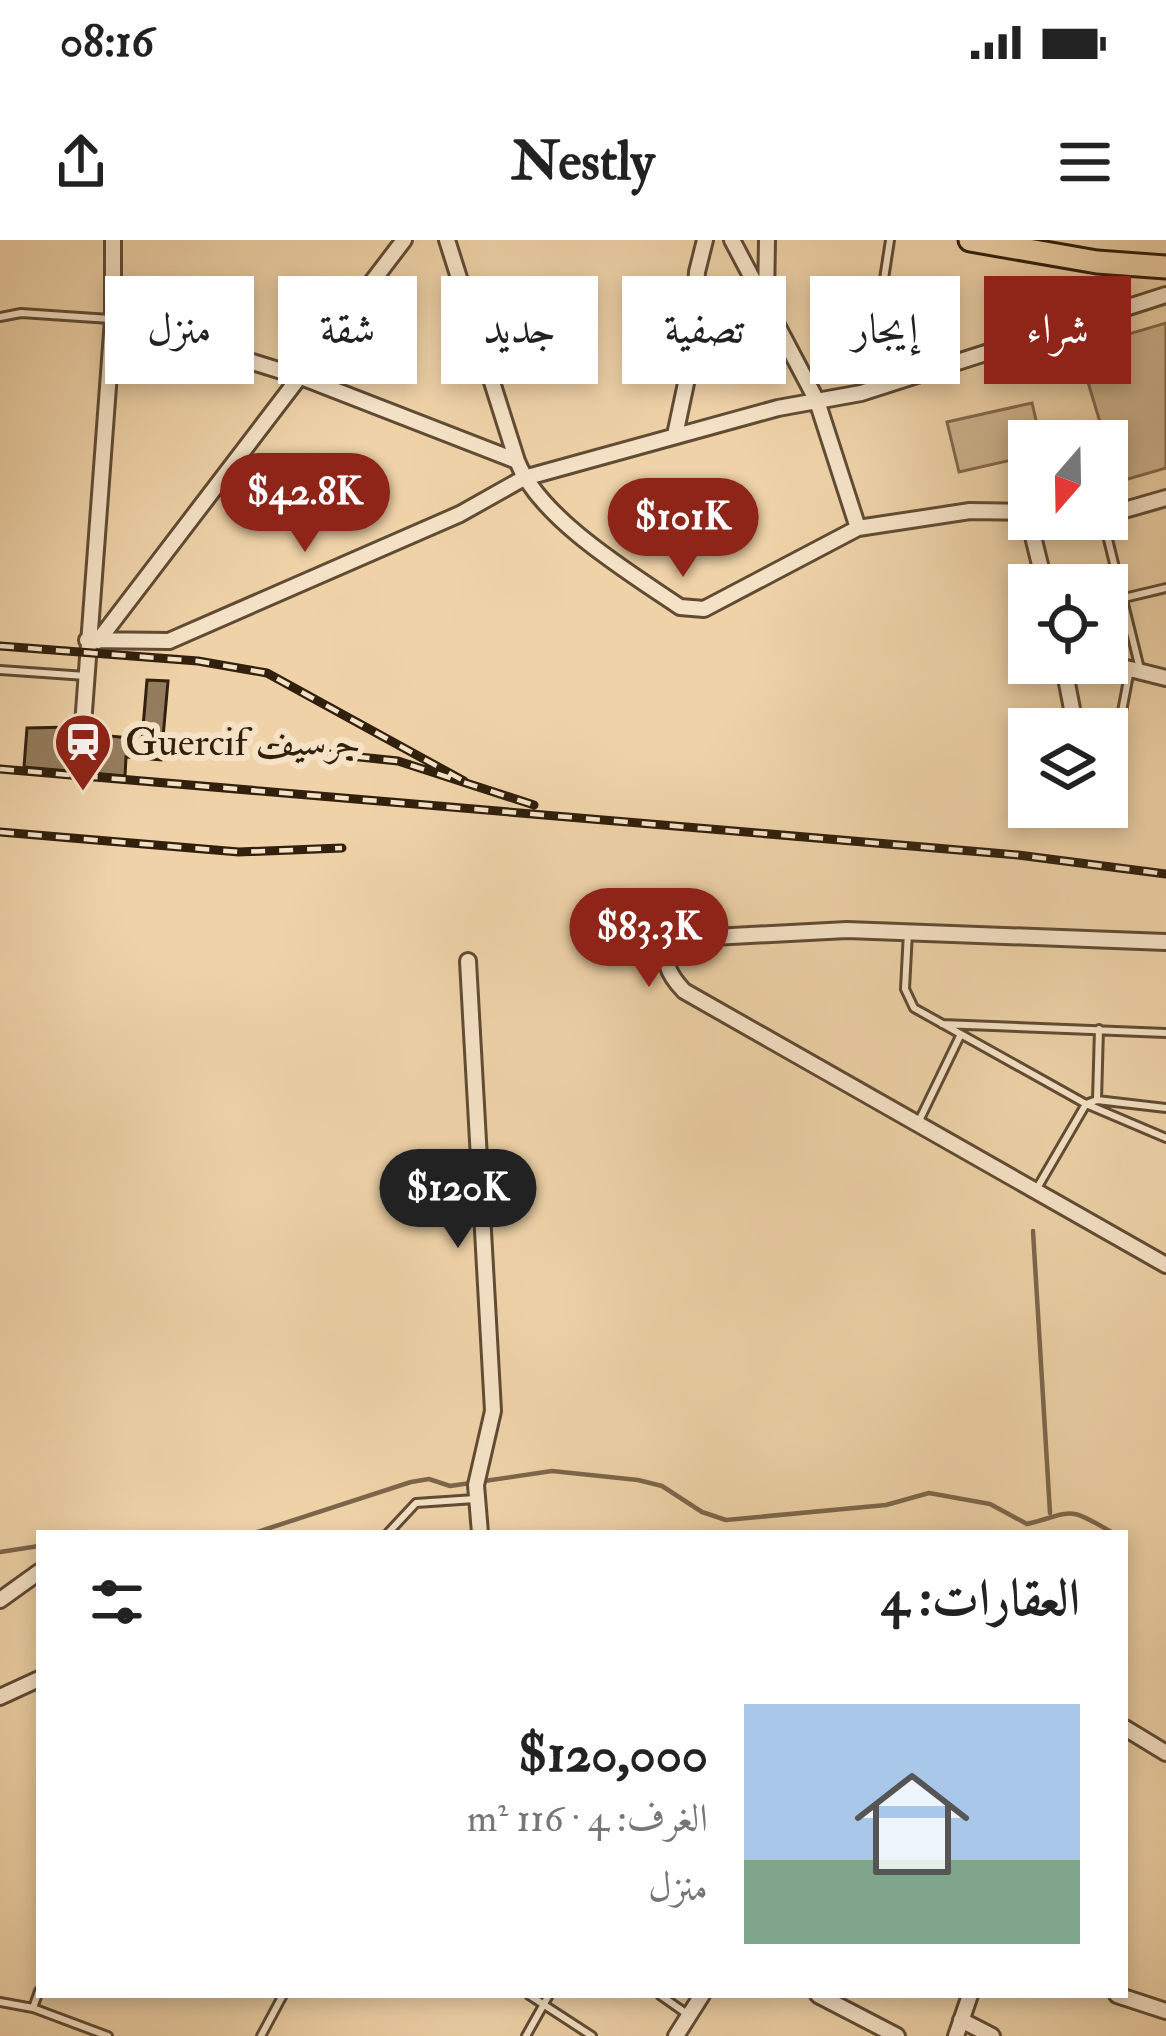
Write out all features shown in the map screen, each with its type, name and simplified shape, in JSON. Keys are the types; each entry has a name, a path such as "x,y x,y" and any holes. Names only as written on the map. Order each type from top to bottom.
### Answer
{"main road":[{"path":"970,240 1097,262 1166,267"}],"street":[{"path":"113,240 113,276"},
{"path":"377,276 404,240"},
{"path":"447,240 524,478 592,544 680,608 704,609 858,528 970,511 1008,512"},
{"path":"675,435 692,355 705,240"},
{"path":"732,240 751,276"},
{"path":"766,240 766,276"},
{"path":"93,640 169,641 460,514 524,478 675,435 861,394 1166,295"},
{"path":"786,343 817,401 858,528"},
{"path":"83,725 93,640 108,384"},
{"path":"93,640 295,384"},
{"path":"319,384 518,461"},
{"path":"1128,510 1166,498"},
{"path":"1128,668 1166,679"},
{"path":"1166,942 908,932 695,935 675,939 666,961 669,975 684,991 1166,1265"},
{"path":"468,961 493,1411 476,1499 480,1530"},
{"path":"0,1600 36,1573"},
{"path":"0,1697 36,1680"},
{"path":"1128,1730 1166,1753"},
{"path":"676,2036 700,1998"},
{"path":"824,1998 897,2036"},
{"path":"956,2036 969,1998"},
{"path":"1126,1998 1166,2011"},
{"path":"961,2020 992,2036"}],"lane":[{"path":"884,276 890,240"},
{"path":"0,317 21,313 105,319"},
{"path":"1128,597 1166,587"},
{"path":"1126,708 1136,670 1128,622"},
{"path":"0,670 86,676"},
{"path":"908,932 907,999 935,1023 1086,1104 1166,1138"},
{"path":"935,1023 1166,1033"},
{"path":"1096,1100 1099,1029"},
{"path":"918,1123 960,1036"},
{"path":"1036,1190 1086,1104 1096,1100 1166,1108"},
{"path":"391,1530 416,1504 476,1499"},
{"path":"33,2008 37,1998"},
{"path":"261,2036 281,1998"},
{"path":"535,1998 592,2036"},
{"path":"526,2036 547,1998"},
{"path":"664,1998 688,2015"},
{"path":"0,2002 33,2008 108,2036"}],"shaded area":[{"path":"1166,323 1166,468 1128,479 1128,420 1099,420 1089,384 1131,384 1131,333"},
{"path":"1032,403 1036,420 1008,420 1008,461 959,472 947,422"}],"building":[{"name":"Guercif جرسيف","path":"147,680 168,681 161,760 126,757 125,776 24,767 27,728 72,727 83,736 98,729 98,735 142,739"}],"waterway":[{"path":"1033,1231 1050,1513"},
{"path":"263,1530 411,1482 429,1479 450,1486 552,1471 662,1486 702,1512 726,1520 886,1505 929,1493 990,1504 1027,1524 1070,1514 1108,1530"},
{"path":"0,1552 36,1546"}],"railway":[{"path":"0,646 198,661 267,673 464,781"},
{"path":"272,748 398,761 534,805"},
{"path":"0,769 1018,855 1166,874"},
{"path":"0,832 239,852 342,848"}],"place":[{"name":"Guercif جرسيف","path":"83,793"}]}
